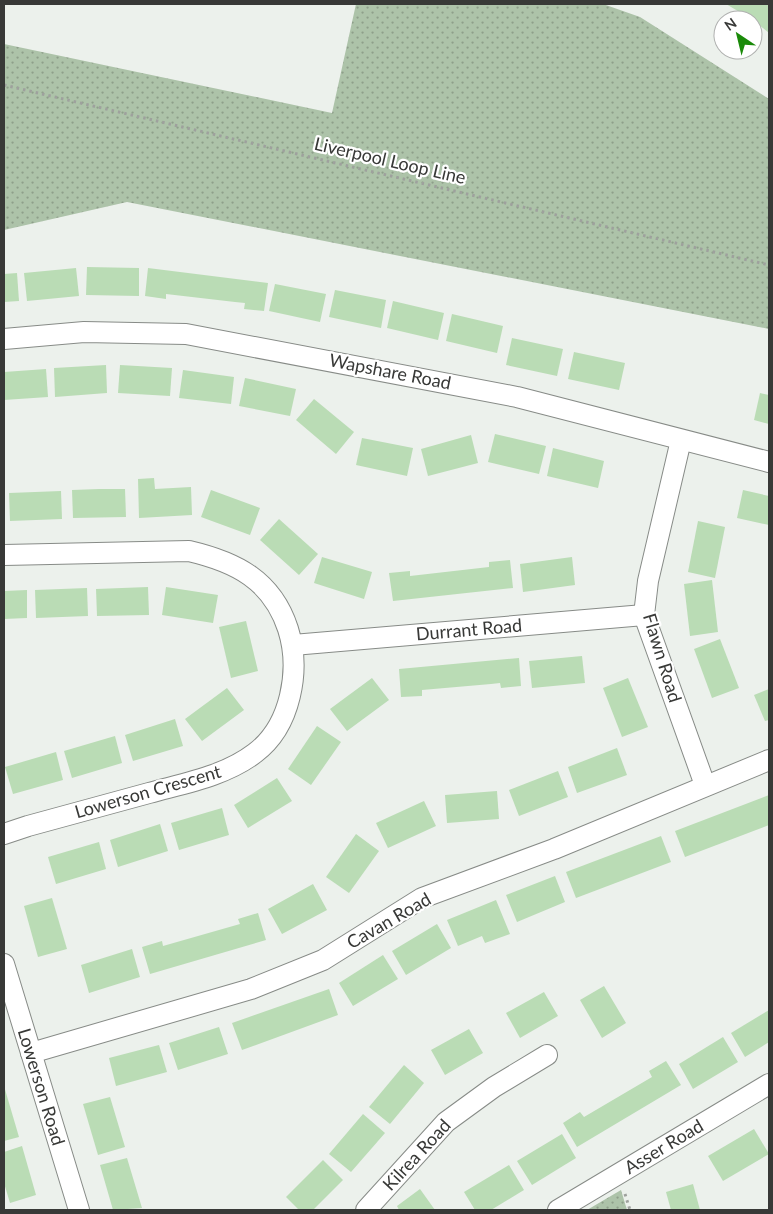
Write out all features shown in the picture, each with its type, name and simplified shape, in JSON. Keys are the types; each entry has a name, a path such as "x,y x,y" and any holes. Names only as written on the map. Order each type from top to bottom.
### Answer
{"street":[{"name":"Wapshare Road","path":"4,339 84,332 186,334 517,397 769,462"},
{"name":"Flawn Road","path":"681,440 648,581 644,615 705,785"},
{"name":"Lowerson Crescent","path":"4,556 189,551 219,558 249,573 267,592 282,612 293,645 293,685 284,715 256,752 235,766 204,778 4,834"},
{"name":"Durrant Road","path":"293,645 644,615"},
{"name":"Cavan Road","path":"31,1053 251,989 323,960 422,898 554,849 769,760"},
{"name":"Lowerson Road","path":"4,964 79,1210"},
{"name":"Kilrea Road","path":"366,1210 446,1122 494,1087 547,1055"},
{"name":"Asser Road","path":"558,1210 769,1084"}],"path":[{"name":"Liverpool Loop Line","path":"4,85 769,265"}],"green space":[{"path":"356,4 603,4 640,17 769,99 769,329 127,202 4,230 4,44 332,113"},
{"path":"621,1190 627,1210 587,1210"}],"building":[{"path":"726,4 769,4 769,33 763,28 763,10 736,10"},
{"path":"87,267 139,268 139,296 86,295"},
{"path":"76,268 79,296 27,301 24,273"},
{"path":"148,268 268,283 264,311 244,309 245,303 166,294 166,299 145,296"},
{"path":"17,273 19,301 4,302 4,274"},
{"path":"275,284 326,294 320,322 269,311"},
{"path":"335,290 386,300 381,328 329,317"},
{"path":"393,301 444,313 438,340 387,328"},
{"path":"452,314 503,326 497,353 446,341"},
{"path":"512,338 563,349 557,376 506,365"},
{"path":"574,352 625,363 619,390 568,379"},
{"path":"106,365 107,393 55,397 54,368"},
{"path":"120,365 172,368 170,396 118,393"},
{"path":"46,369 48,397 4,400 4,372"},
{"path":"183,370 234,377 231,404 179,398"},
{"path":"245,378 296,389 290,416 239,406"},
{"path":"760,393 769,395 769,424 754,420"},
{"path":"314,399 354,432 336,454 296,420"},
{"path":"495,434 546,446 539,474 488,462"},
{"path":"471,435 478,463 428,476 421,449"},
{"path":"362,438 413,448 407,476 356,465"},
{"path":"553,448 604,461 598,488 547,476"},
{"path":"154,478 155,489 191,487 192,515 139,518 138,479"},
{"path":"125,489 126,517 73,518 72,490"},
{"path":"211,490 260,508 250,535 201,517"},
{"path":"743,490 769,496 769,525 737,518"},
{"path":"61,491 62,519 10,521 9,493"},
{"path":"279,519 318,554 299,575 260,540"},
{"path":"698,521 725,527 715,578 688,572"},
{"path":"322,557 372,572 364,599 314,583"},
{"path":"572,557 575,585 523,592 520,564"},
{"path":"510,560 513,588 393,601 389,573 410,571 410,576 489,567 489,562"},
{"path":"712,580 718,632 690,636 684,584"},
{"path":"148,587 149,615 97,616 96,589"},
{"path":"166,587 218,595 213,623 162,615"},
{"path":"87,588 88,616 36,618 35,590"},
{"path":"27,590 27,618 4,619 4,591"},
{"path":"246,621 258,671 231,678 219,627"},
{"path":"720,639 739,688 712,698 694,649"},
{"path":"582,656 585,683 532,688 529,661"},
{"path":"519,658 521,686 501,688 500,683 422,690 422,696 401,697 399,669"},
{"path":"372,678 389,700 347,731 330,709"},
{"path":"628,678 648,727 622,737 603,688"},
{"path":"227,688 244,710 202,741 185,719"},
{"path":"769,689 769,720 765,721 754,695"},
{"path":"175,719 183,746 133,761 125,735"},
{"path":"317,726 341,742 311,785 288,769"},
{"path":"115,736 122,763 72,778 64,751"},
{"path":"617,748 627,775 577,793 568,767"},
{"path":"56,752 63,780 13,794 5,767"},
{"path":"558,771 568,797 519,816 509,790"},
{"path":"277,778 292,801 248,828 234,805"},
{"path":"497,791 499,819 447,823 445,795"},
{"path":"769,795 769,825 685,857 675,831"},
{"path":"424,801 436,826 388,848 376,823"},
{"path":"222,808 229,835 179,850 171,823"},
{"path":"160,824 168,851 118,867 110,840"},
{"path":"356,834 379,851 349,893 326,877"},
{"path":"661,836 671,862 576,898 566,872"},
{"path":"99,842 106,869 56,884 48,857"},
{"path":"555,876 565,902 517,922 506,895"},
{"path":"313,884 327,910 282,934 268,909"},
{"path":"52,898 67,949 38,957 24,906"},
{"path":"496,900 510,934 485,943 482,936 458,946 447,920"},
{"path":"258,913 266,940 150,974 142,947 162,941 163,946 240,924 238,919"},
{"path":"437,924 451,948 406,975 392,951"},
{"path":"132,949 140,977 89,993 81,965"},
{"path":"383,955 398,979 353,1006 339,983"},
{"path":"604,986 626,1023 602,1038 580,1000"},
{"path":"329,989 338,1015 242,1050 232,1023"},
{"path":"544,992 558,1016 520,1038 506,1013"},
{"path":"769,1010 769,1042 745,1057 731,1033"},
{"path":"219,1027 228,1054 178,1070 169,1043"},
{"path":"469,1029 483,1053 445,1075 431,1050"},
{"path":"723,1037 738,1062 693,1089 679,1064"},
{"path":"159,1045 167,1072 116,1086 109,1058"},
{"path":"666,1061 681,1085 577,1147 563,1123 580,1112 584,1117 652,1077 649,1071"},
{"path":"404,1065 424,1083 390,1124 369,1107"},
{"path":"4,1086 19,1137 4,1141"},
{"path":"110,1097 125,1147 98,1155 83,1104"},
{"path":"363,1114 385,1133 351,1172 329,1154"},
{"path":"754,1129 769,1154 723,1181 708,1156"},
{"path":"562,1134 576,1158 532,1185 517,1161"},
{"path":"22,1146 36,1195 10,1203 4,1183 4,1152"},
{"path":"127,1158 142,1208 113,1210 100,1165"},
{"path":"323,1160 343,1180 313,1210 299,1210 286,1197"},
{"path":"509,1165 524,1190 491,1210 475,1210 464,1192"},
{"path":"693,1184 700,1210 671,1210 666,1192"},
{"path":"420,1189 435,1210 399,1210 397,1206"}]}
